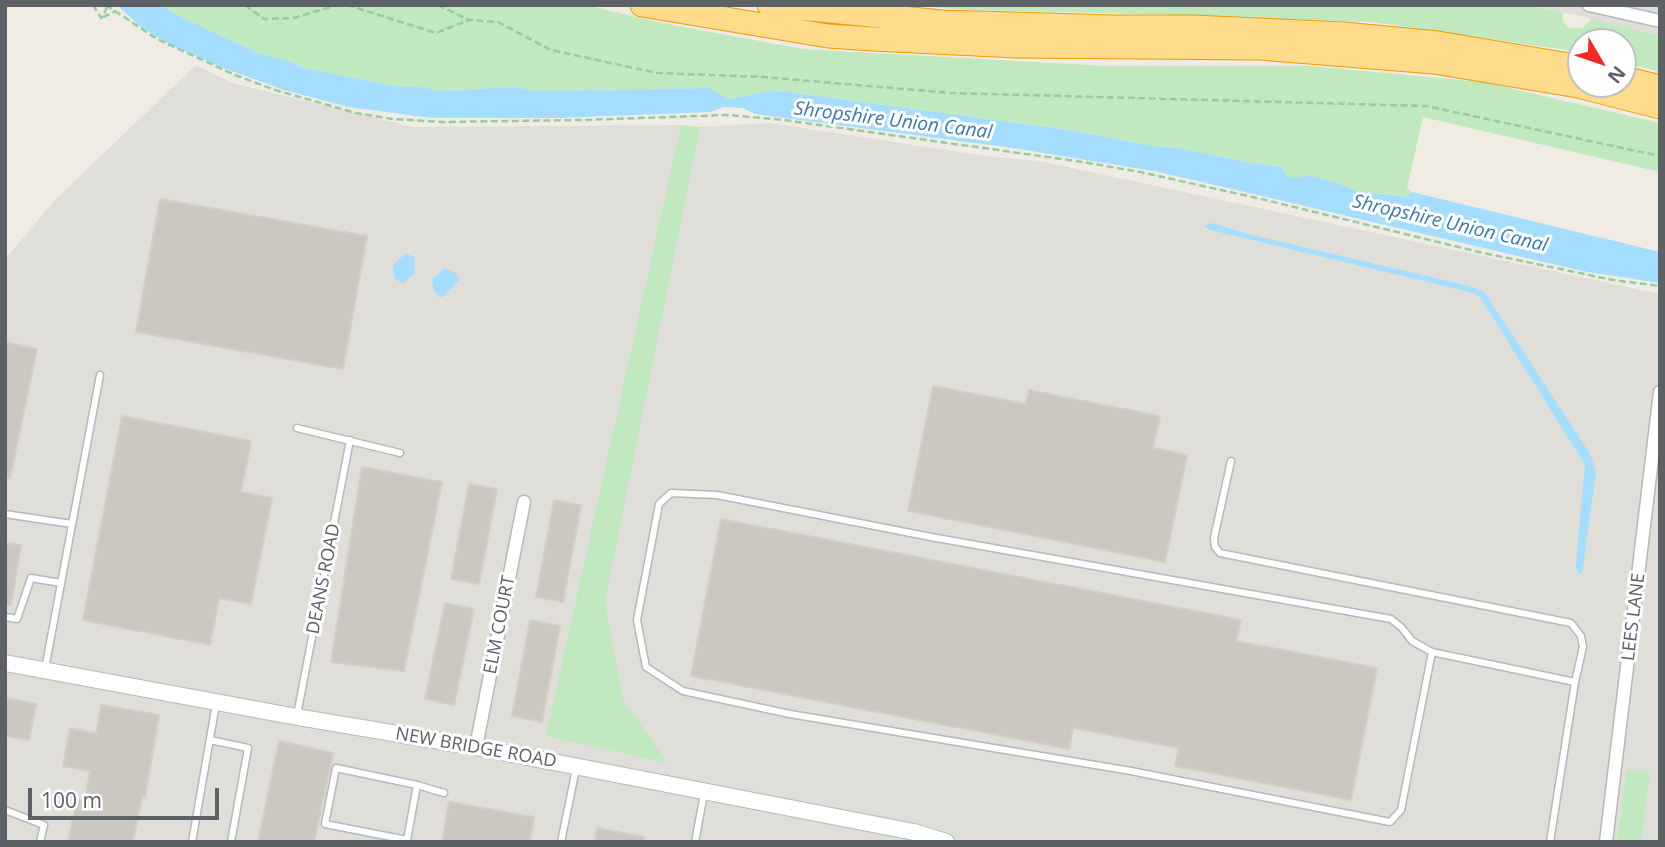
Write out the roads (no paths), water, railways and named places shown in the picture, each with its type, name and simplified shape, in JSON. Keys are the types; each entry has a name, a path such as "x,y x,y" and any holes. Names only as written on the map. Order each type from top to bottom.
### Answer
{"highway":[{"path":"642,5 769,27 862,39 1031,46 1260,48 1434,62 1578,86 1660,107"},
{"path":"769,5 942,23 1193,27 1344,34 1438,43 1567,65"},
{"path":"1637,81 1660,87"}],"street":[{"path":"1589,5 1660,21"},
{"name":"LEES LANE","path":"1606,842 1660,392"},
{"name":"ELM COURT","path":"476,747 524,502"},
{"name":"NEW BRIDGE ROAD","path":"5,663 476,747 914,832 946,842"}],"lane":[{"path":"45,670 100,374"},
{"path":"297,428 400,453"},
{"name":"DEANS ROAD","path":"297,717 350,440"},
{"path":"1230,461 1214,538 1215,547 1220,553 1570,624 1581,636 1583,647 1550,842"},
{"path":"1432,652 1401,810 1390,822 1131,771 790,714 683,691 646,667 636,620 659,504 671,493 717,495 931,537 1391,619 1412,642 1432,652 1576,682"},
{"path":"5,514 72,524"},
{"path":"5,617 17,619 31,578 61,583"},
{"path":"192,842 216,702"},
{"path":"209,740 248,748 231,842"},
{"path":"561,842 576,767"},
{"path":"417,785 407,840 325,824 336,768 417,785 444,793"},
{"path":"695,842 705,792"},
{"path":"5,810 44,825 40,842"}],"water":[{"name":"Shropshire Union Canal","path":"117,5 162,5 178,16 258,53 292,62 303,68 394,86 439,91 515,87 533,91 710,88 728,99 768,91 788,92 1076,131 1146,145 1179,148 1281,167 1288,177 1300,178 1306,175 1357,191 1407,197 1412,192 1660,252 1660,283 1582,271 1159,172 1013,148 755,114 743,108 723,107 711,112 560,118 431,118 348,107 284,90 218,66 165,42 140,26"},
{"path":"1213,223 1248,234 1473,287 1485,293 1590,454 1594,465 1596,472 1582,573 1579,574 1576,568 1585,465 1480,297 1474,293 1210,230 1204,226"},
{"path":"406,253 415,258 414,274 403,283 394,278 393,265"},
{"path":"445,268 460,279 443,297 439,297 434,292 432,279"}]}
